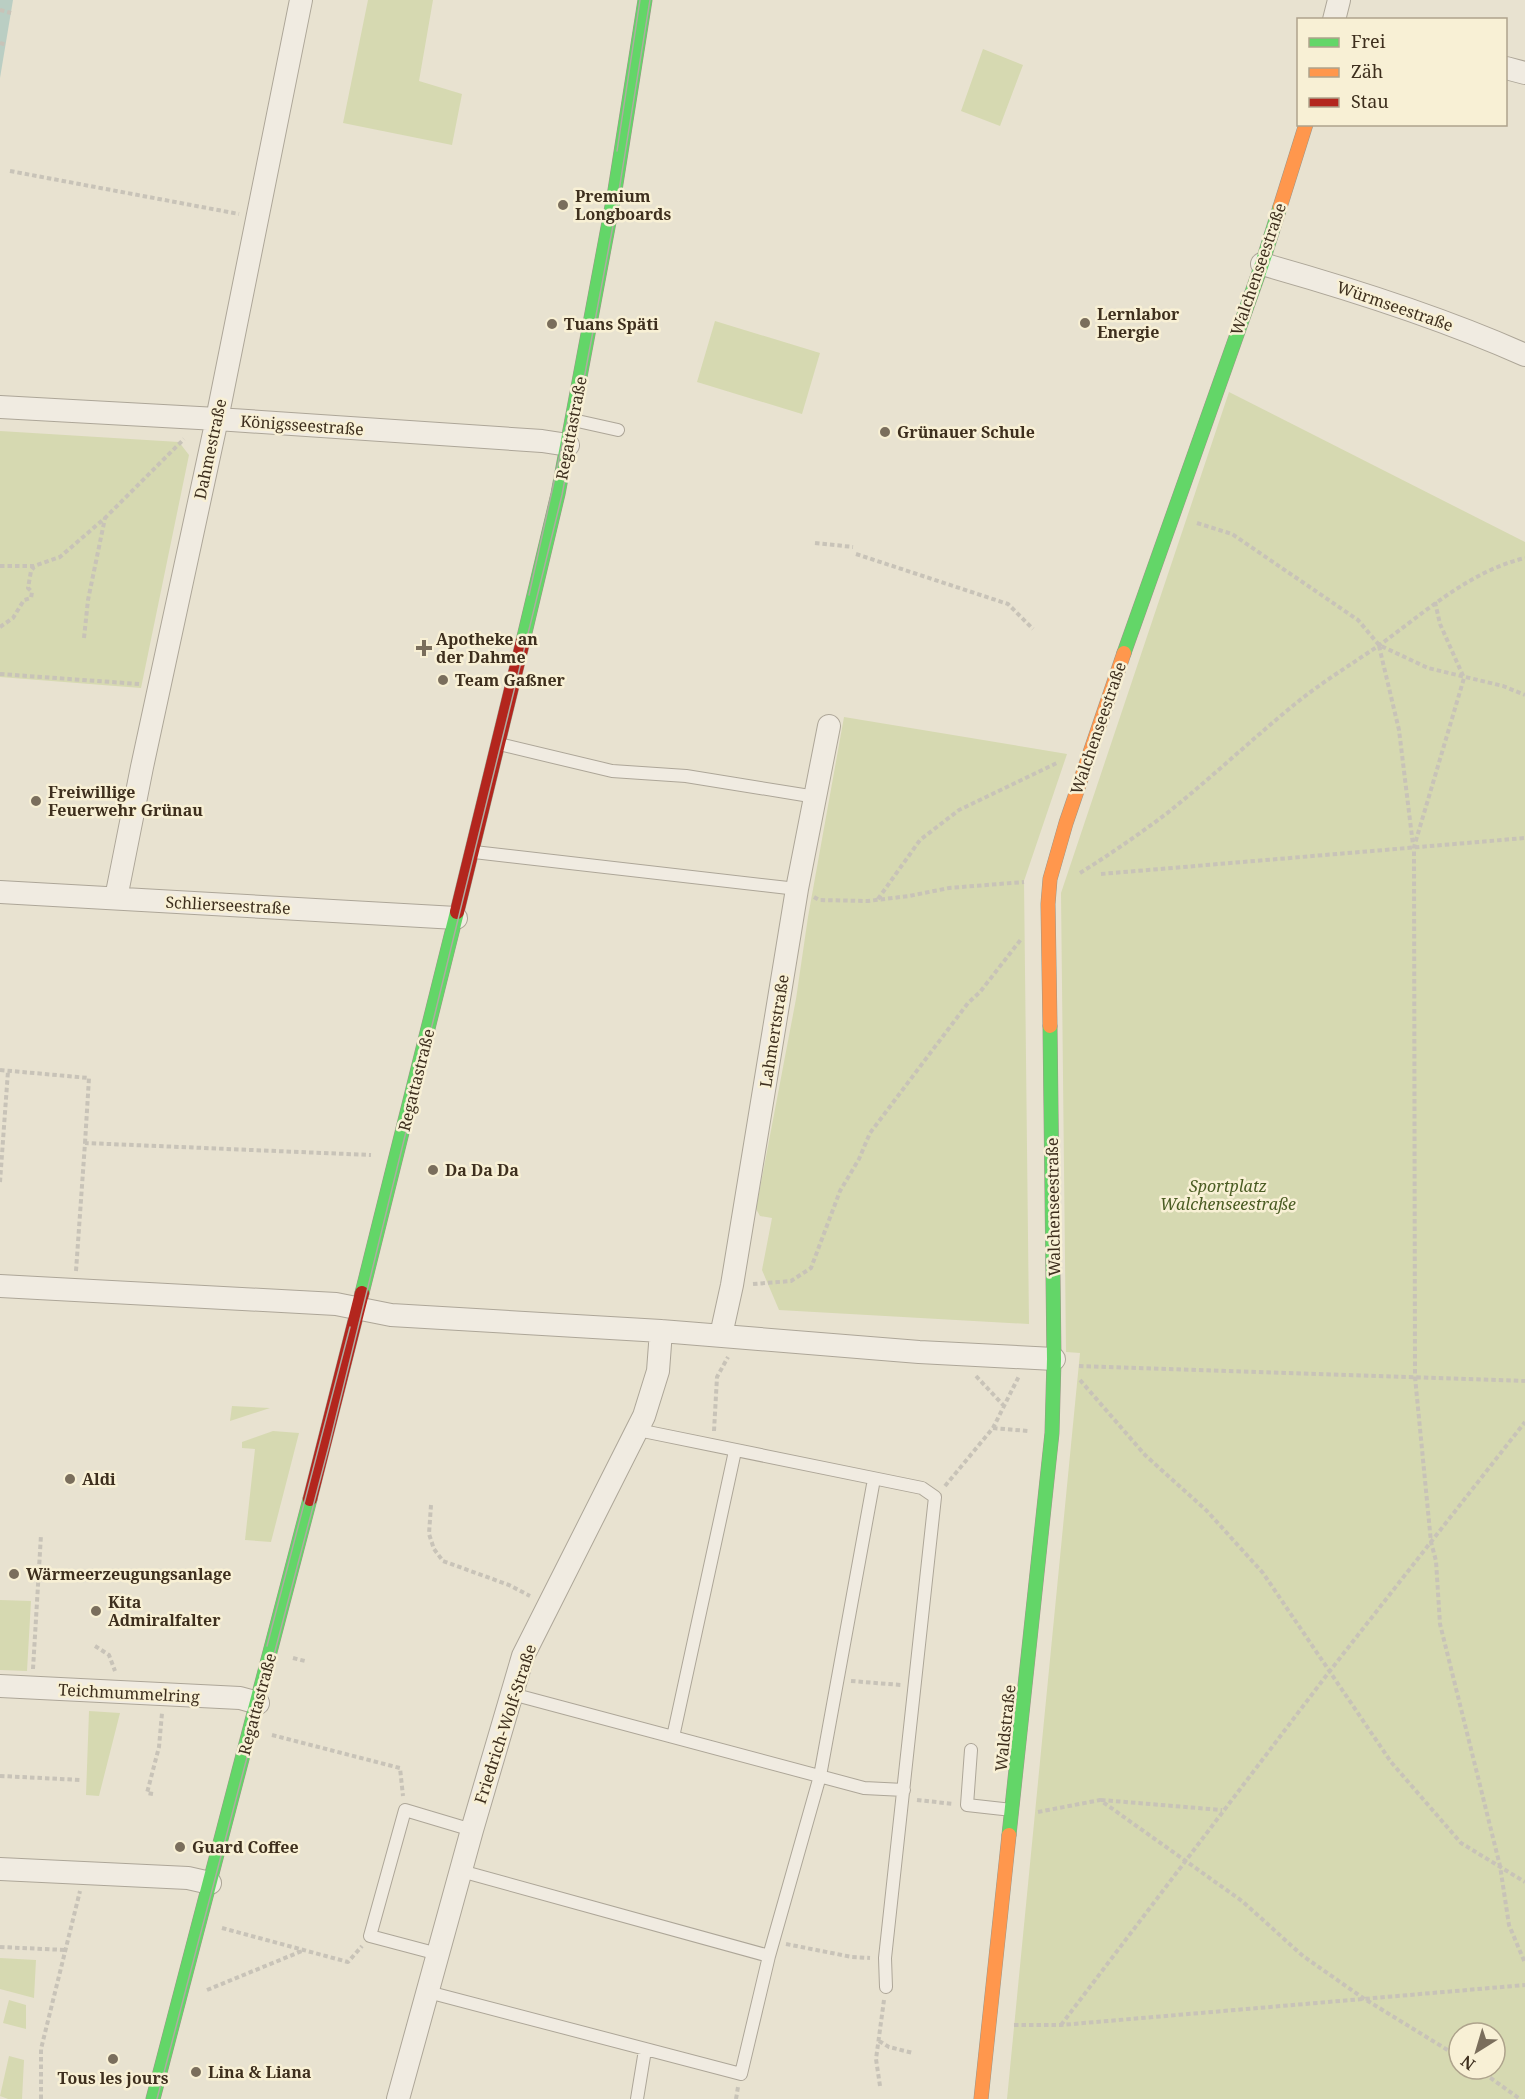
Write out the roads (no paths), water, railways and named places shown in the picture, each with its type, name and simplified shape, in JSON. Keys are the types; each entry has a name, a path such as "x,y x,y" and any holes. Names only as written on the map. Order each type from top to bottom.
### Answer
{"main road":[{"name":"Regattastraße","path":"153,2099 258,1703 359,1308 558,494 615,190 645,0"},
{"name":"Walchenseestraße","path":"1054,1359 1048,904 1050,879 1086,764 1145,591 1262,264 1305,126"},
{"name":"Waldstraße","path":"981,2099 1052,1433 1054,1359"}],"street":[{"name":"Dahmestraße","path":"116,898 217,419 301,0"},
{"path":"1334,18 1339,0"},
{"path":"1507,68 1525,72"},
{"name":"Würmseestraße","path":"1262,264 1333,284 1428,316 1474,333 1525,356"},
{"name":"Königsseestraße","path":"0,407 217,419 530,440 568,445"},
{"name":"Lahmertstraße","path":"725,1336 797,889 829,726"},
{"name":"Schlierseestraße","path":"0,892 456,918"},
{"path":"0,1286 336,1304 391,1315 661,1331 919,1352 1054,1359"},
{"name":"Friedrich-Wolf-Straße","path":"398,2099 472,1830 523,1656 638,1430 658,1371 661,1331"},
{"name":"Teichmummelring","path":"0,1686 240,1698 258,1703"},
{"path":"0,1869 189,1878 210,1883"}],"lane":[{"path":"572,420 618,430"},
{"path":"498,744 612,771 686,776 816,797"},
{"path":"472,852 797,889"},
{"path":"638,1430 922,1488 935,1497 885,1958 886,1987"},
{"path":"673,1737 735,1451"},
{"path":"428,1992 741,2074 769,1956 820,1776 873,1479"},
{"path":"512,1694 864,1788 903,1795"},
{"path":"971,1750 967,1805 1013,1810"},
{"path":"438,1954 370,1936 405,1810 472,1830"},
{"path":"461,1871 769,1956"},
{"path":"637,2099 645,2050"}],"tram line":[{"path":"617,151 640,0"},
{"path":"157,2099 329,1446 562,495 615,215 650,0"},
{"path":"529,595 571,405"},
{"path":"267,1646 350,1327"}],"place":[{"name":"Premium Longboards","path":"563,205"},
{"name":"Lernlabor Energie","path":"1085,323"},
{"name":"Tuans Späti","path":"552,324"},
{"name":"Grünauer Schule","path":"885,432"},
{"name":"Apotheke an der Dahme","path":"424,648"},
{"name":"Team Gaßner","path":"443,680"},
{"name":"Freiwillige Feuerwehr Grünau","path":"36,801"},
{"name":"Da Da Da","path":"433,1170"},
{"name":"Aldi","path":"70,1479"},
{"name":"Wärmeerzeugungsanlage","path":"14,1574"},
{"name":"Kita Admiralfalter","path":"96,1611"},
{"name":"Guard Coffee","path":"180,1847"},
{"name":"Tous les jours","path":"113,2059"},
{"name":"Lina & Liana","path":"196,2072"}],"park label":[{"name":"Sportplatz Walchenseestraße","path":"1228,1195"}]}
